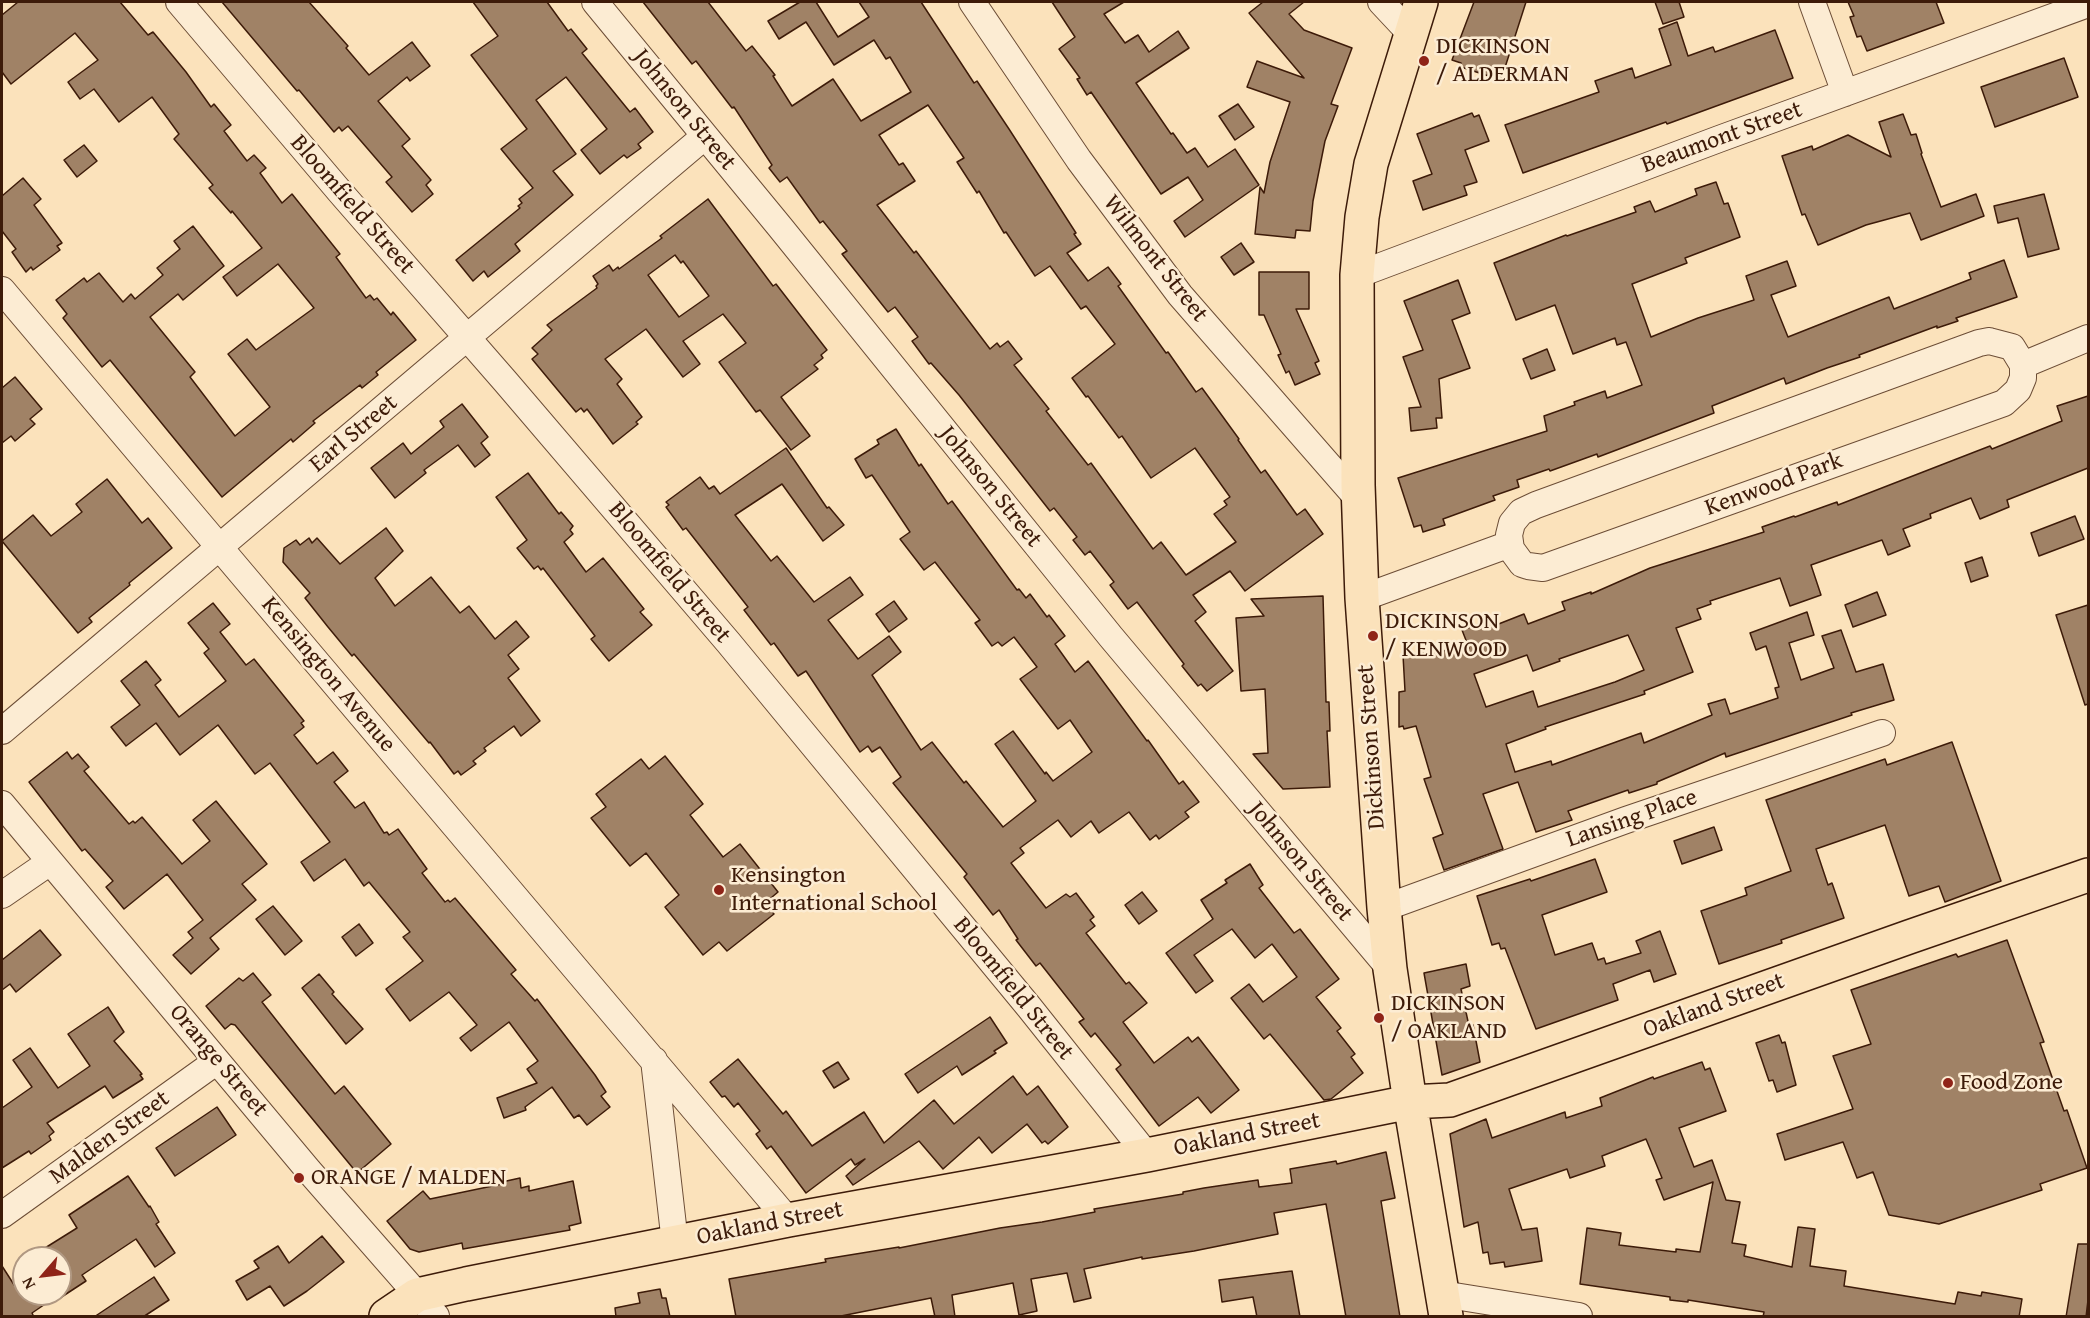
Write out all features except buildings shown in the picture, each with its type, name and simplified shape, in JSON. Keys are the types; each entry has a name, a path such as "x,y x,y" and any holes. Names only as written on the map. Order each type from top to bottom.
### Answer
{"main road":[{"name":"Dickinson Street","path":"1421,2 1371,164 1362,217 1357,275 1359,500 1362,598 1383,908 1410,1102 1444,1305"},
{"name":"Oakland Street","path":"386,1317 675,1243 788,1220 1147,1155 1410,1102 1450,1100 2088,875"}],"street":[{"name":"Bloomfield Street","path":"179,2 728,642 1029,1007 1147,1155"},
{"name":"Johnson Street","path":"595,2 1111,637 1390,969"},
{"name":"Wilmont Street","path":"972,2 1079,160 1180,295 1359,500"},
{"path":"1381,2 1410,33"},
{"path":"1812,2 1845,93"},
{"name":"Beaumont Street","path":"1357,275 2088,4"},
{"name":"Earl Street","path":"2,731 705,136"},
{"name":"Kensington Avenue","path":"2,290 788,1220"},
{"path":"1362,598 1510,544 1509,535 1514,518 1536,505 1979,343 1997,342 2012,347 2023,365 2088,338"},
{"name":"Kenwood Park","path":"1510,544 1514,555 1522,564 1543,568 2004,403 2018,390 2023,378 2023,365"},
{"name":"Lansing Place","path":"1383,908 1626,820 1882,733"},
{"name":"Orange Street","path":"2,804 309,1171 427,1306"},
{"path":"2,895 50,862"},
{"path":"654,1060 675,1243"},
{"name":"Malden Street","path":"2,1215 218,1061"},
{"path":"1444,1305 1579,1317"}],"place":[{"name":"DICKINSON / ALDERMAN","path":"1424,61"},
{"name":"DICKINSON / KENWOOD","path":"1373,636"},
{"name":"Kensington International School","path":"719,890"},
{"name":"DICKINSON / OAKLAND","path":"1379,1018"},
{"name":"Food Zone","path":"1948,1083"},
{"name":"ORANGE / MALDEN","path":"299,1178"}]}
